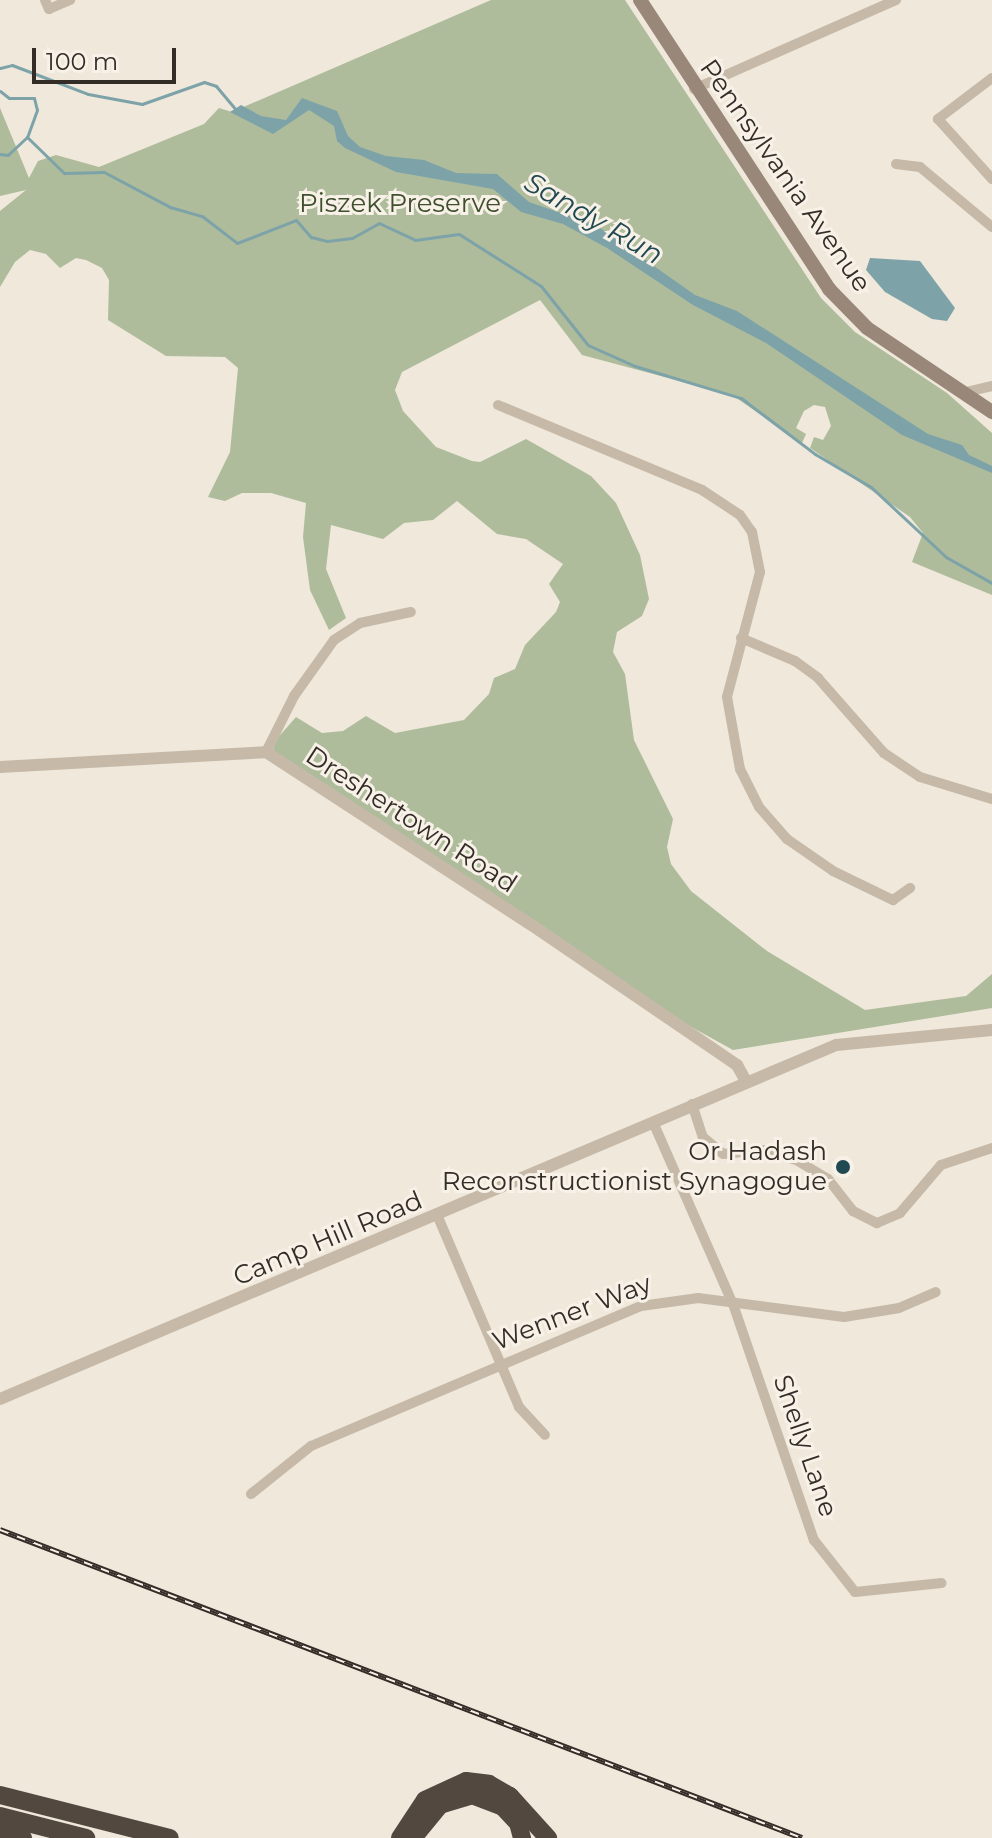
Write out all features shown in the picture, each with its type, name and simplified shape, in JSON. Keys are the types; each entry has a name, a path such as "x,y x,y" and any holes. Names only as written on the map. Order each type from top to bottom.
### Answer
{"highway":[{"path":"400,1838 425,1800 466,1781 489,1784 510,1796 548,1838"},
{"path":"0,1795 170,1838"},
{"path":"413,1838 440,1805 472,1795 503,1807 522,1838"},
{"path":"0,1816 86,1838"},
{"path":"0,1831 23,1838"}],"main road":[{"name":"Pennsylvania Avenue","path":"640,0 694,89 840,302 878,335 992,412"}],"street":[{"path":"47,4 70,0"},
{"path":"694,89 896,0"},
{"path":"992,78 938,119 992,179"},
{"path":"896,164 920,167 992,227"},
{"path":"966,392 992,386"},
{"path":"498,405 702,490 740,515 752,532 760,572 759,594 741,638 727,697 730,731 740,769 759,807 787,839 833,871 893,900 910,888"},
{"path":"266,752 294,696 334,640 360,623 411,612"},
{"path":"741,638 795,661 818,678 884,753 920,777 986,792 992,799"},
{"name":"Dreshertown Road","path":"0,767 266,752 737,1065 746,1081"},
{"name":"Camp Hill Road","path":"0,1399 438,1217 770,1071 851,1042 992,1030"},
{"path":"737,1065 770,1071"},
{"path":"692,1104 703,1137 723,1154 763,1150 798,1161 828,1179 853,1211 877,1223 900,1213 941,1165 992,1148"},
{"name":"Shelly Lane","path":"653,1122 733,1304 814,1540 855,1592 942,1583"},
{"path":"438,1217 503,1362 519,1407 545,1435"},
{"name":"Wenner Way","path":"251,1494 311,1446 641,1306 681,1298 844,1317 899,1308 936,1292"}],"green space":[{"name":"Piszek Preserve","path":"491,0 625,0 821,298 855,332 947,393 992,433 992,595 912,562 923,533 910,517 810,448 814,437 823,440 831,426 825,407 814,405 804,411 796,428 806,434 802,443 732,395 582,355 540,300 402,372 395,390 403,411 436,447 472,461 480,462 526,439 591,476 616,503 640,555 649,599 642,616 617,632 613,652 625,674 634,740 673,819 667,847 671,864 691,891 767,951 865,1010 966,996 992,974 992,1008 733,1050 677,1019 273,751 275,741 296,717 322,733 343,731 366,716 395,733 464,720 489,694 494,678 515,669 525,645 556,612 560,602 549,584 563,564 526,539 497,534 457,501 433,520 404,523 383,539 331,525 326,569 346,618 329,630 310,590 303,537 306,503 271,493 242,493 225,501 208,497 230,452 238,368 225,357 166,356 108,320 109,280 102,268 86,260 76,258 60,268 46,254 30,250 15,262 0,287 0,211 26,190 0,196 0,108 29,178 38,161 56,155 99,167 204,124 219,108 232,112"}],"water":[{"path":"302,98 337,111 348,136 360,147 386,156 424,160 456,173 497,174 529,202 596,225 695,295 737,311 928,434 962,445 969,455 992,466 992,473 902,435 766,343 693,305 607,248 563,224 521,212 493,189 396,172 345,148 337,141 334,126 309,110 273,134 230,112 241,105 261,116 286,120"},
{"path":"870,258 920,261 955,308 947,321 932,319 885,292 866,270"}],"waterway":[{"name":"Sandy Run","path":"0,68 12,65 88,94 142,104 204,82 216,86 237,111"},
{"name":"Sandy Run","path":"0,91 9,98 34,98 37,110 27,137 8,155 0,154"},
{"path":"27,137 64,173 104,172 170,207 202,216 237,243 296,220 311,237 327,241 352,238 379,223 415,240 459,234 541,286 588,345 635,366 741,398 815,454 871,487 946,557 992,583"}],"railway":[{"path":"0,1530 802,1838"}],"place":[{"name":"Or Hadash Reconstructionist Synagogue","path":"843,1167"}]}
